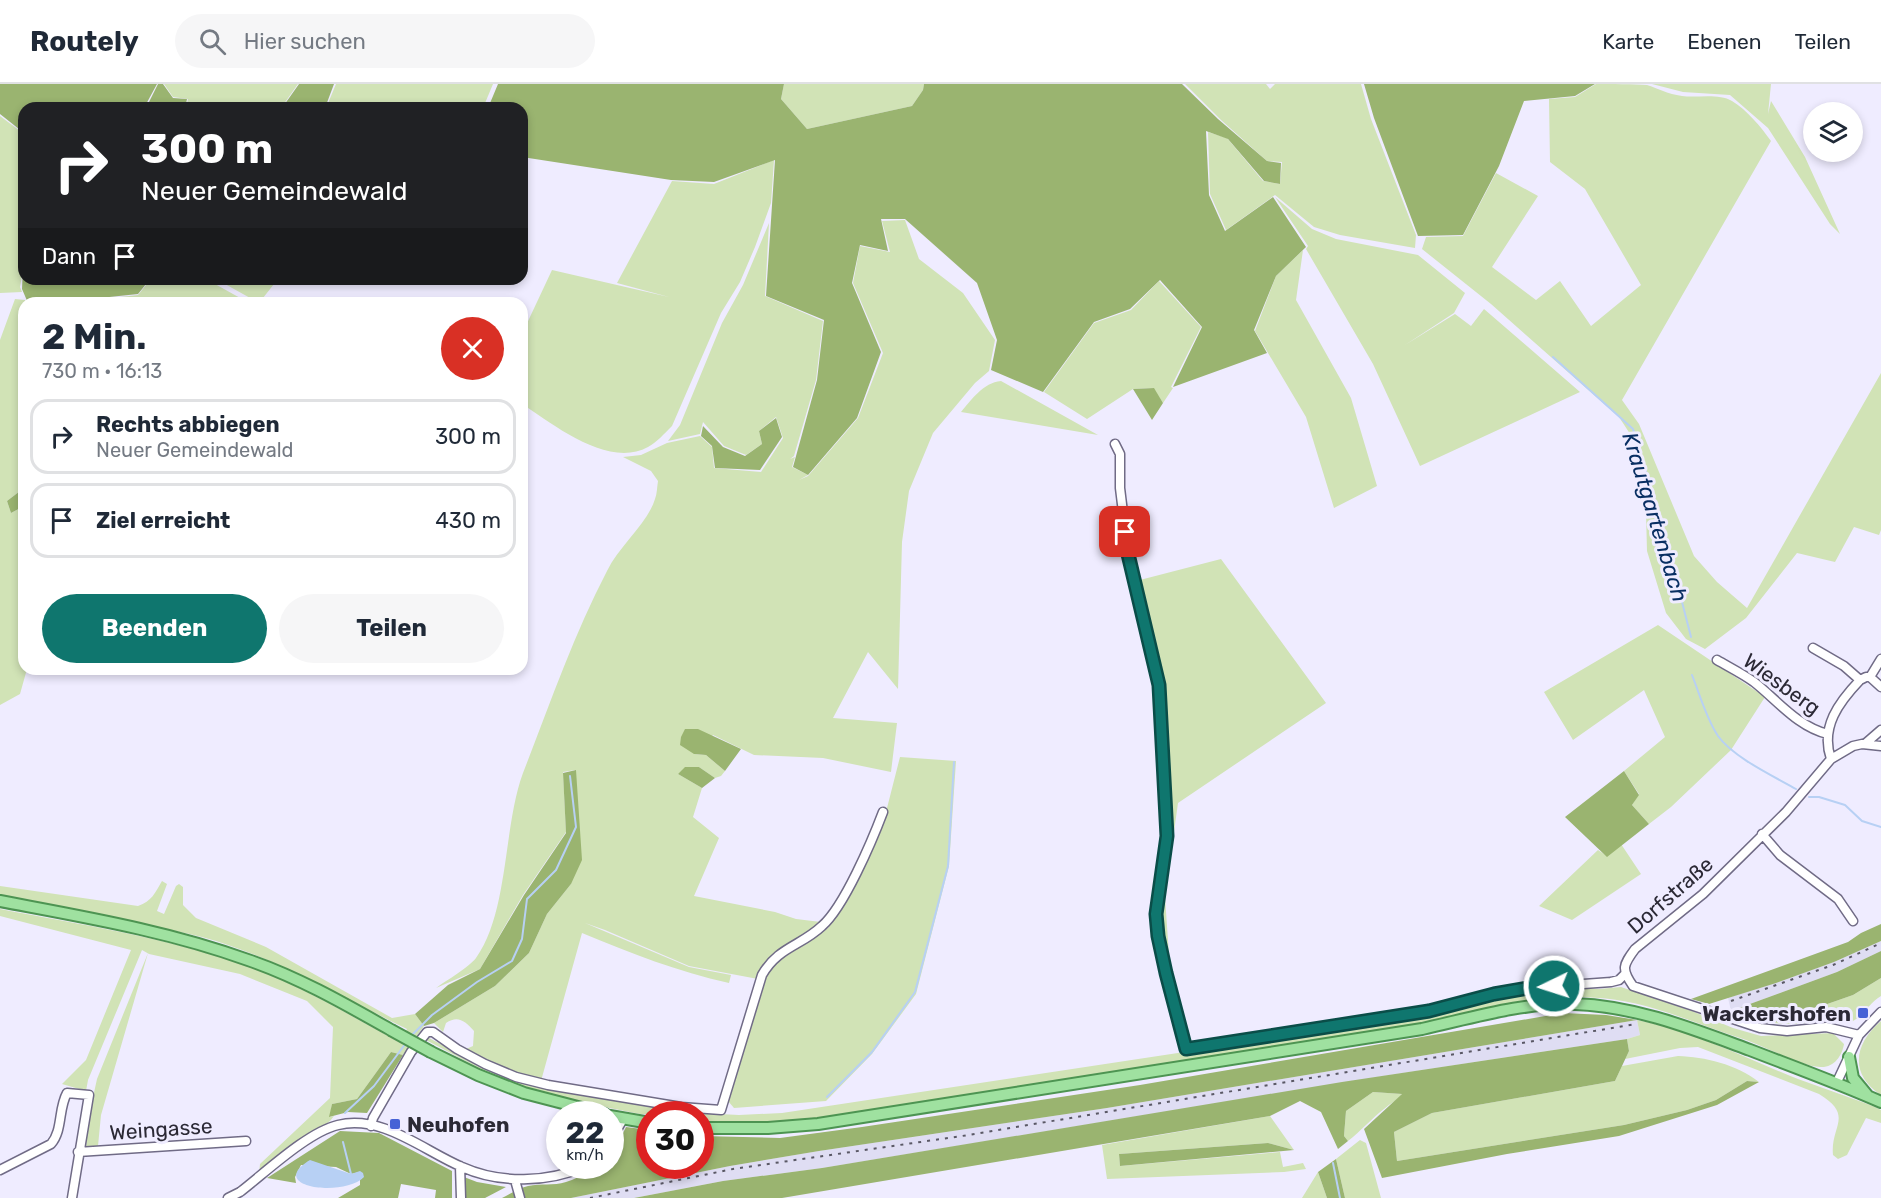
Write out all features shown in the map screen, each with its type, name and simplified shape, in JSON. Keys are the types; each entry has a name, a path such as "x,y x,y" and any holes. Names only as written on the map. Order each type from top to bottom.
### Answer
{"main road":[{"path":"0,901 99,920 250,960 299,981 478,1075 524,1093 555,1101"},
{"path":"714,1128 808,1125 927,1108 1422,1029 1486,1014 1544,1005 1575,1004 1604,1006 1654,1016 1881,1102"},
{"path":"1849,1057 1853,1078 1867,1095"}],"street":[{"path":"1115,444 1119,454 1120,488 1128,554 1159,685 1167,836 1156,914 1166,973 1186,1049 1429,1011 1494,994 1528,988 1611,982 1625,974 1633,986 1760,1028 1787,1031 1826,1027 1859,1035"},
{"path":"1813,648 1845,666 1860,680"},
{"path":"1831,759 1828,751 1828,734 1832,716 1860,680 1870,677 1881,659"},
{"name":"Wiesberg","path":"1717,660 1754,682 1771,698 1818,732 1828,734"},
{"path":"1870,677 1881,687"},
{"name":"Dorfstraße","path":"1625,974 1624,968 1627,960 1635,949 1703,894 1786,812 1831,759 1853,746 1866,743 1881,730"},
{"path":"1866,743 1881,746"},
{"path":"371,1126 373,1118 411,1052 427,1032 433,1032 485,1064 516,1077 548,1085 681,1107 721,1110 762,975 769,962 822,927 834,912 860,864 883,812"},
{"path":"1762,834 1780,855 1838,899 1853,921"},
{"path":"1836,1084 1859,1035 1881,1012"},
{"name":"Weingasse","path":"0,1170 51,1144 57,1138 63,1100 67,1093 89,1095 72,1198"},
{"path":"228,1198 240,1192 303,1143 321,1132 338,1125 353,1123 393,1132 460,1166 479,1172 515,1180 546,1176"},
{"name":"Weingasse","path":"78,1152 246,1141"},
{"path":"460,1166 461,1198"},
{"path":"515,1180 520,1198"}],"shaded area":[{"path":"1881,941 1881,951 1837,972 1731,1011 1728,998 1834,962"},
{"path":"1637,1020 1640,1035 1627,1039 1396,1074 822,1168 723,1181 634,1198 571,1198 665,1179 714,1179 714,1169 819,1151 1107,1108"}],"green space":[{"path":"0,84 157,84 147,102 18,102 18,128 0,114"},
{"path":"158,84 163,84 173,98 187,99 186,102 149,102"},
{"path":"164,84 298,84 285,102 187,102 188,99 173,97"},
{"path":"299,84 334,84 327,102 286,102"},
{"path":"336,84 493,84 486,102 328,102"},
{"path":"498,84 784,84 781,99 807,129 912,106 923,90 924,84 1182,84 1267,161 1281,163 1280,184 1264,181 1228,139 1206,131 1209,195 1225,231 1273,197 1306,247 1276,276 1254,330 1267,353 1173,387 1202,327 1160,280 1130,309 1094,322 1043,392 991,370 997,340 977,283 905,219 881,219 888,251 860,245 852,283 881,352 857,418 808,475 793,467 817,380 824,320 766,296 775,160 714,182 671,180 528,158 528,102 490,102"},
{"path":"784,84 924,84 923,90 912,106 807,129 781,99"},
{"path":"1185,84 1266,84 1270,89 1275,84 1361,84 1371,119 1416,235 1415,248 1340,235 1314,227 1275,195 1226,230 1210,194 1208,132 1227,138 1263,181 1280,184 1282,162 1267,161"},
{"path":"1364,84 1595,84 1575,96 1524,101 1499,166 1463,235 1418,236 1374,118"},
{"path":"1596,84 1647,85 1677,95 1714,96 1727,99 1748,114 1771,141 1622,400 1639,424 1694,556 1717,582 1747,608 1881,373 1881,530 1879,535 1854,527 1835,562 1797,553 1746,618 1705,649 1686,639 1666,613 1647,551 1645,473 1636,443 1619,417 1491,304 1422,249 1426,237 1463,236 1496,173 1538,196 1492,267 1536,300 1560,281 1591,326 1641,285 1585,189 1550,162 1549,99 1575,97"},
{"path":"1652,84 1771,84 1768,114 1771,101 1803,154 1803,162 1807,162 1840,234 1830,224 1768,128 1730,95 1683,92"},
{"path":"0,116 18,130 18,285 20,285 22,292 0,293"},
{"path":"774,160 771,203 755,247 740,282 721,313 672,426 648,447 632,452 616,452 582,441 528,408 528,321 552,270 669,297 617,283 672,181 714,184"},
{"path":"1275,197 1312,229 1336,239 1418,255 1465,293 1454,313 1405,345 1455,314 1471,326 1484,309 1580,392 1420,466 1373,364 1306,249 1308,246"},
{"path":"905,220 919,259 963,293 995,340 989,371 975,383 933,433 909,491 902,542 898,689 868,652 833,718 897,723 891,772 823,758 754,755 713,735 694,754 706,755 725,771 721,776 715,778 699,767 678,774 702,788 693,817 719,838 694,896 775,912 796,919 821,922 776,952 762,968 758,979 689,966 585,923 689,967 731,975 729,983 673,968 582,933 541,1081 484,1059 466,1049 473,1046 474,1031 464,1022 454,1019 446,1023 443,1032 434,1023 495,986 529,953 547,914 571,884 575,770 563,772 566,832 523,895 480,969 436,988 472,962 487,939 500,893 517,795 552,696 607,571 646,517 655,499 658,481 651,471 623,457 641,455 667,443 700,436 712,447 714,468 761,472 783,438 776,417 759,431 762,444 746,455 724,446 703,422 700,434 668,441 680,425 722,323 743,285 769,223 765,296 823,321 816,380 794,456 790,459 795,457 792,467 808,475 799,480 808,476 858,418 883,353 853,283 860,246 890,252 882,221"},
{"path":"1303,250 1296,300 1351,398 1377,486 1334,508 1306,417 1255,331 1276,276"},
{"path":"1159,281 1201,327 1171,387 1173,388 1163,403 1153,388 1133,389 1087,419 1044,392 1094,323 1131,310"},
{"path":"22,285 145,285 138,294 109,297 25,297"},
{"path":"146,285 217,285 238,297 121,297 138,295"},
{"path":"227,285 273,285 264,297 248,297"},
{"path":"15,299 18,299 18,493 7,501 11,513 18,509 18,675 25,675 20,694 0,705 0,340"},
{"path":"1001,381 1098,435 961,412 983,388"},
{"path":"1154,388 1163,403 1152,420 1133,389"},
{"path":"776,418 782,437 760,470 715,468 712,446 701,436 703,426 723,447 745,456 762,444 759,431"},
{"path":"18,493 18,509 11,513 7,501"},
{"path":"1221,559 1326,703 1178,803 1165,897 1169,955 1159,924 1169,849 1171,804 1163,694 1166,690 1136,581"},
{"path":"1658,625 1765,697 1731,750 1671,807 1649,824 1632,805 1639,794 1624,771 1665,737 1644,690 1573,740 1544,692"},
{"path":"685,729 698,729 741,749 725,771 706,755 694,754 680,745"},
{"path":"900,757 956,761 949,866 916,994 872,1054 826,1101 734,1108 728,1101 769,969 779,957 828,928 886,812"},
{"path":"685,767 699,767 715,778 702,788 678,774"},
{"path":"576,770 582,860 571,884 547,914 529,953 495,986 434,1023 424,1026 415,1014 448,985 480,969 524,895 566,833 563,773"},
{"path":"1624,771 1639,795 1632,805 1649,824 1607,857 1565,817"},
{"path":"1621,844 1641,874 1572,920 1539,906 1598,850 1607,856"},
{"path":"162,881 167,884 157,911 164,914 179,884 183,887 183,905 196,918 266,947 392,1018 415,1014 424,1026 403,1055 391,1052 357,1099 332,1104 330,1117 334,1116 330,1121 259,1174 260,1164 330,1098 333,1027 307,1001 240,974 149,954 142,950 88,1080 86,1091 62,1084 86,1060 131,950 0,916 0,909 123,932 214,955 284,981 399,1042 407,1029 282,966 216,941 0,898 0,886 138,906 150,899"},
{"path":"1881,924 1881,941 1834,962 1709,1004 1691,999 1848,942"},
{"path":"1881,951 1881,978 1853,995 1773,1023 1761,1023 1728,1012 1837,972"},
{"path":"148,953 101,1115 98,1146 86,1148 88,1120 97,1079"},
{"path":"1881,978 1881,996 1853,1021 1847,1023 1825,1021 1773,1023 1853,995"},
{"path":"1562,987 1599,989 1621,987 1761,1036 1833,1033 1844,1044 1839,1057 1829,1066 1812,1066 1656,1009 1603,998 1552,998 1501,1006 1449,1020 819,1120 757,1125 714,1122 714,1114 782,1113 1402,1019 1476,1004 1496,996"},
{"path":"1563,1013 1606,1015 1637,1020 1107,1108 819,1151 714,1169 714,1136 780,1138 1140,1085"},
{"path":"1637,1020 1699,1038 1798,1079 1873,1106 1881,1110 1881,1123 1866,1118 1847,1155 1838,1159 1833,1155 1833,1145 1838,1115 1830,1102 1819,1094 1698,1047 1680,1048 1625,1059 1629,1051 1627,1039 1640,1035"},
{"path":"1881,1021 1881,1095 1864,1078 1859,1059 1865,1039"},
{"path":"429,1038 491,1070 527,1084 636,1102 636,1113 624,1111 624,1101 574,1101 544,1095 479,1068 426,1040"},
{"path":"1627,1039 1629,1051 1615,1081 1432,1113 1394,1132 1397,1161 1624,1125 1687,1110 1716,1100 1747,1081 1759,1082 1717,1105 1619,1136 1507,1154 1382,1178 1364,1129 1402,1094 1373,1092 1346,1111 1344,1136 1348,1141 1338,1149 1321,1112 1300,1101 1270,1116 782,1198 634,1198 723,1181 822,1168 1342,1082"},
{"path":"391,1052 403,1055 367,1113 348,1112 329,1117 332,1104 357,1099"},
{"path":"1678,1056 1699,1058 1730,1066 1759,1082 1747,1081 1716,1100 1687,1110 1624,1125 1397,1161 1394,1132 1432,1113 1615,1081 1622,1066"},
{"path":"1373,1092 1402,1094 1348,1141 1344,1136 1346,1111"},
{"path":"1270,1116 1294,1150 1268,1143 1119,1154 1120,1166 1280,1152 1283,1167 1303,1163 1306,1169 1284,1172 1107,1179 1102,1145"},
{"path":"626,1127 636,1128 636,1179 665,1179 571,1198 502,1198 533,1185 561,1183 574,1179 624,1179 624,1131"},
{"path":"340,1131 379,1133 452,1171 452,1198 435,1198 436,1190 401,1184 398,1198 338,1198 360,1185 360,1172 351,1174 336,1167 301,1165 295,1177 296,1183 267,1178"},
{"path":"1360,1140 1366,1143 1381,1198 1345,1198 1336,1159"},
{"path":"1268,1143 1294,1150 1120,1166 1119,1154"},
{"path":"1336,1159 1345,1198 1327,1198 1318,1172"},
{"path":"1318,1172 1327,1198 1302,1198"},
{"path":"464,1177 477,1182 506,1187 485,1198 466,1198"}],"water":[{"path":"310,1160 351,1174 360,1171 364,1177 340,1187 326,1188 302,1183 296,1177 299,1169"}],"waterway":[{"name":"Krautgartenbach","path":"1553,357 1633,429 1663,528 1691,637"},
{"name":"Krautgartenbach","path":"1692,675 1710,722 1725,744 1754,766 1796,789"},
{"path":"827,1097 872,1052 915,992 948,866 954,762"},
{"path":"411,1036 432,1015 477,982 512,961 522,939 527,899 556,870 576,827 570,776"},
{"name":"Krautgartenbach","path":"1809,797 1819,797 1845,805 1862,821 1881,827"},
{"path":"345,1113 374,1086 406,1043"},
{"path":"343,1142 351,1174"},
{"path":"1333,1163 1340,1198"}],"railway":[{"path":"1731,1001 1833,965 1881,943"},
{"path":"590,1198 733,1169 962,1136 1636,1024"}],"place":[{"name":"Wackershofen","path":"1863,1013"},
{"name":"Neuhofen","path":"395,1124"}],"route":[{"path":"1125,532 1128,554 1159,685 1167,836 1156,914 1166,973 1186,1049 1429,1011 1494,994 1554,986"}]}
